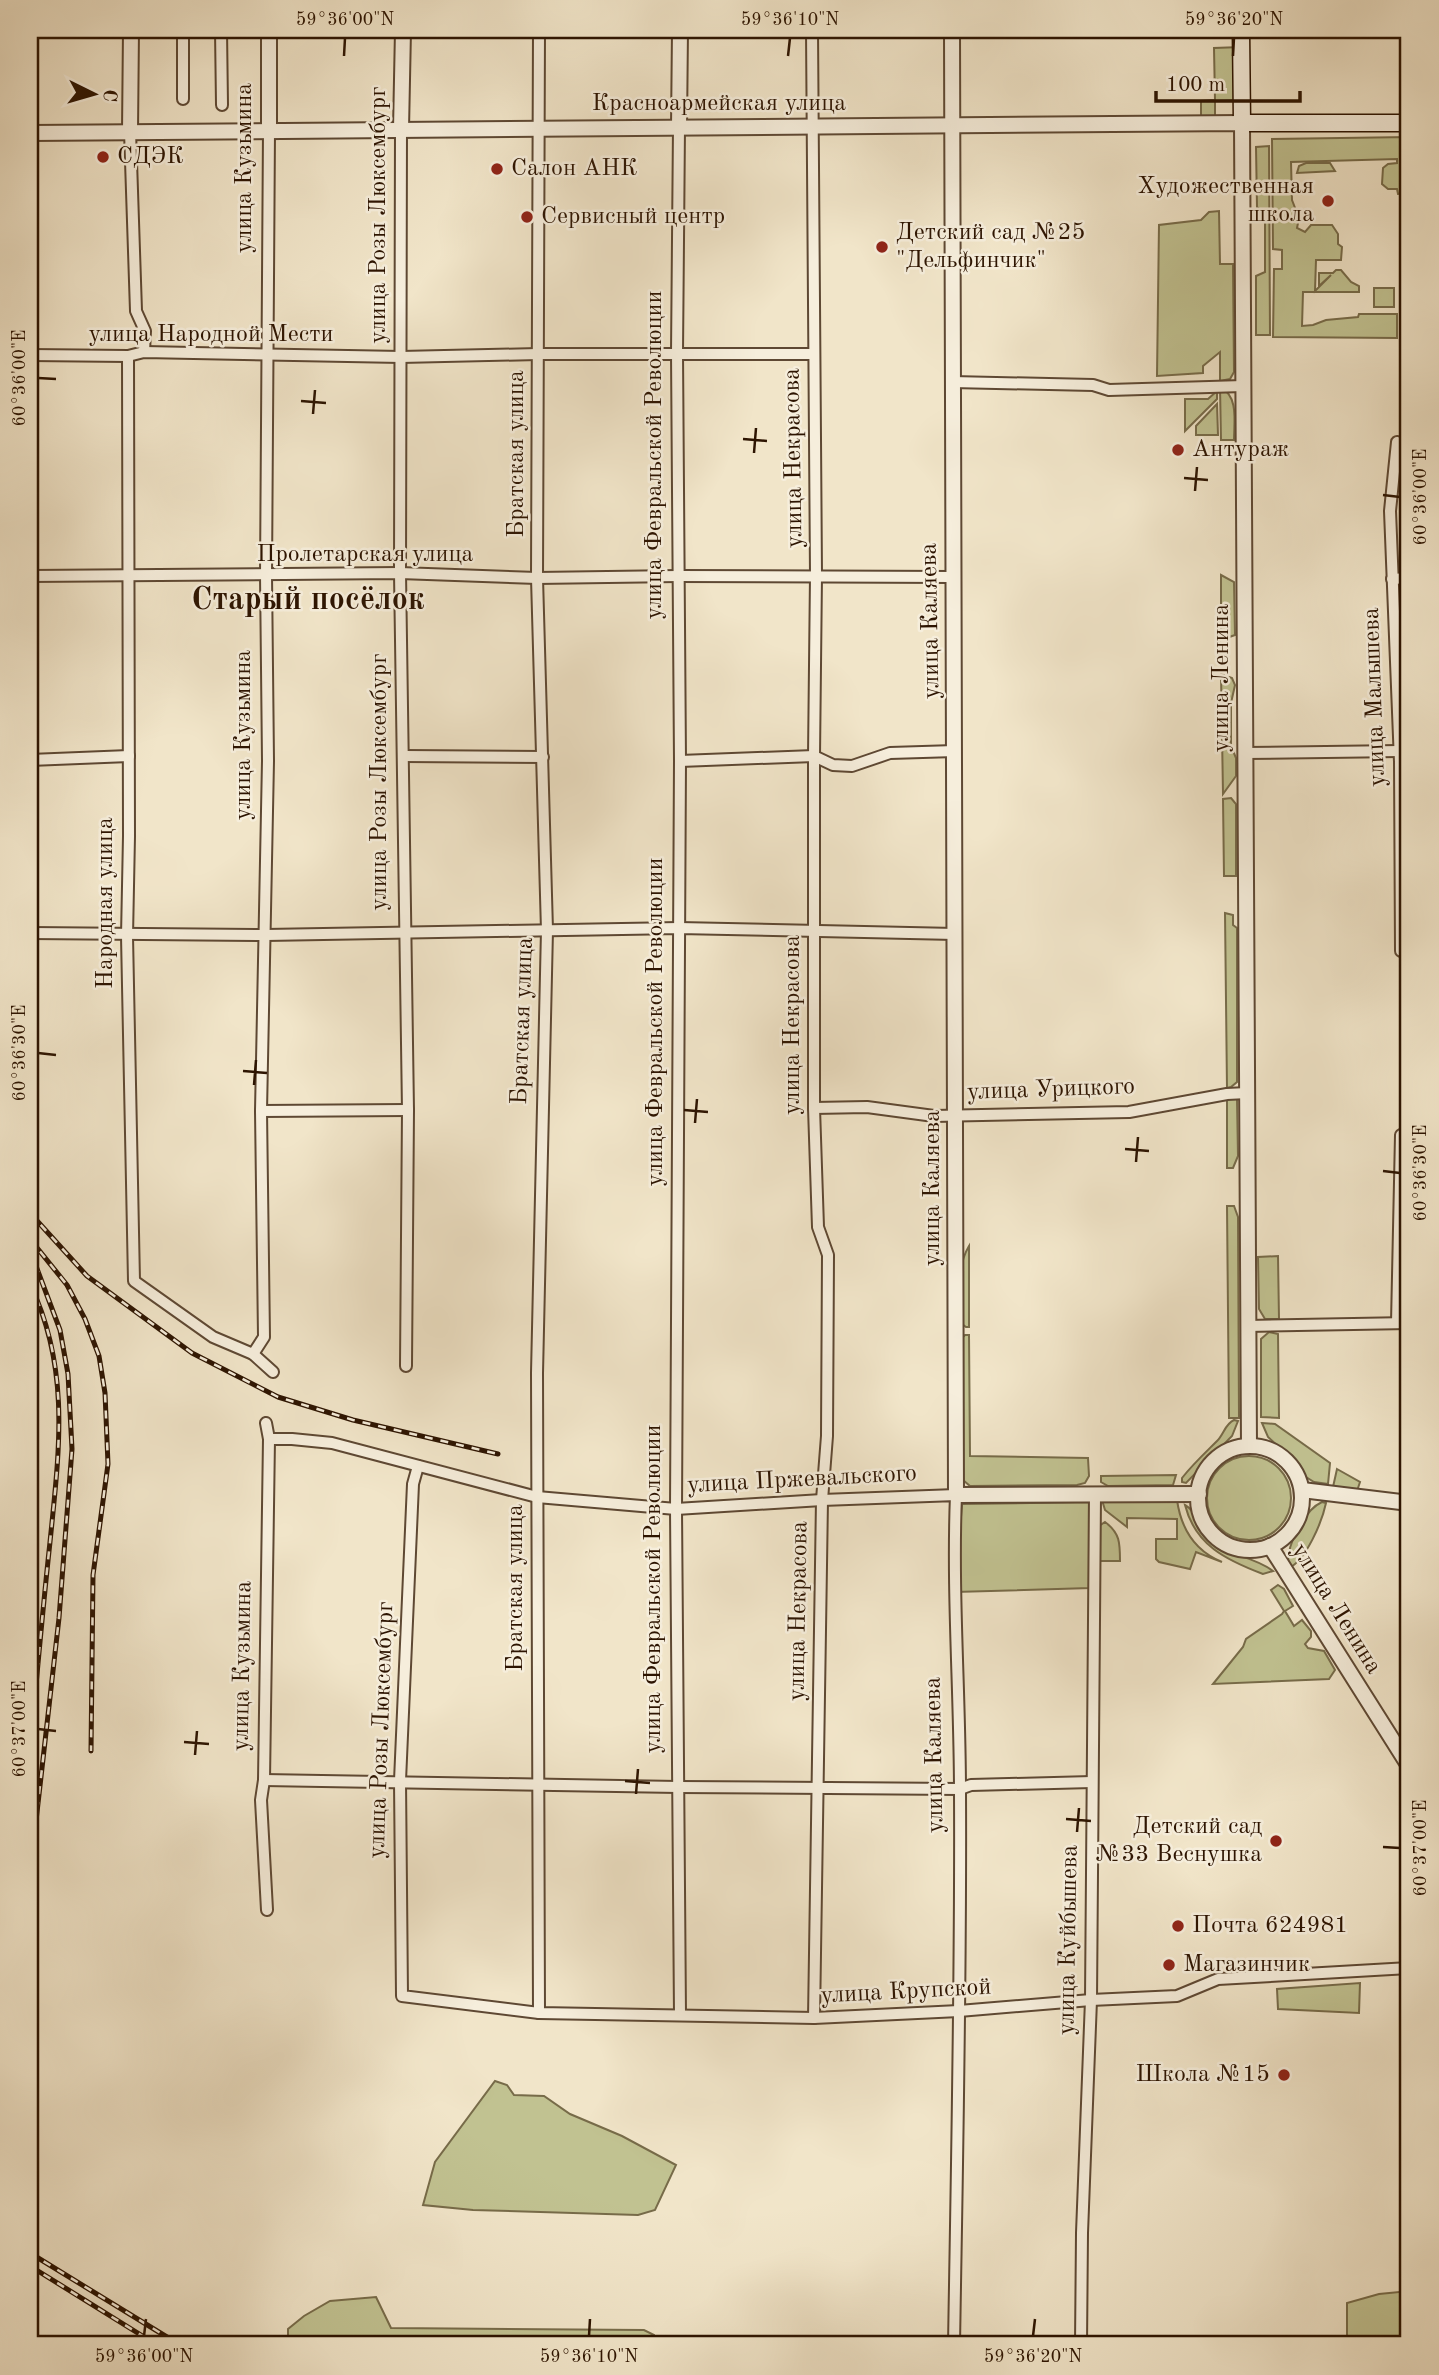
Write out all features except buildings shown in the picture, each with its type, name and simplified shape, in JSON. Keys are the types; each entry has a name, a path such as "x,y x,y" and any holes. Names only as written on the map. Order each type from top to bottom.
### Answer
{"main road":[{"name":"улица Ленина","path":"1241,30 1242,123"},
{"name":"Красноармейская улица","path":"1242,123 1409,123"}],"street":[{"path":"131,30 130,131 136,311 145,331 144,352"},
{"path":"183,30 183,99"},
{"path":"221,30 222,105"},
{"name":"улица Кузьмина","path":"253,1354 264,1337 261,1111 268,761 268,30"},
{"name":"улица Розы Люксембург","path":"403,30 400,573 408,1110 406,1366"},
{"name":"Братская улица","path":"539,30 537,578 547,930 537,1359 539,2012"},
{"name":"улица Февральской Революции","path":"680,30 677,353 680,761 676,1509 680,2014"},
{"name":"улица Некрасова","path":"812,30 816,575 814,1108 818,1227 828,1255 827,1436 822,1500 814,2018"},
{"name":"улица Каляева","path":"952,30 955,1636 960,1789 954,2345"},
{"name":"Красноармейская улица","path":"30,133 1242,123"},
{"name":"улица Ленина","path":"1242,123 1249,1446"},
{"name":"улица Народной Мести","path":"30,355 128,356 144,352 401,357 813,354"},
{"name":"Народная улица","path":"128,356 127,936 134,1281 214,1337 253,1354 273,1372"},
{"path":"952,382 1093,384 1109,390 1243,386"},
{"name":"улица Малышева","path":"1397,442 1390,511 1400,751 1401,951"},
{"name":"Пролетарская улица","path":"30,576 400,573 537,578 816,575 953,577"},
{"path":"1392,579 1409,578"},
{"path":"680,761 814,756 833,765 852,766 890,753 955,751"},
{"path":"1245,752 1400,751"},
{"path":"30,760 129,755"},
{"path":"404,757 543,757"},
{"path":"30,933 127,936 266,935 679,928 955,934"},
{"name":"улица Урицкого","path":"814,1108 867,1107 934,1116 1129,1112 1227,1094 1247,1093"},
{"path":"261,1111 408,1110"},
{"path":"1248,1332 1403,1323 1401,1135"},
{"name":"улица Кузьмина","path":"266,1423 269,1439 264,1780 261,1800 267,1910"},
{"name":"улица Пржевальского","path":"269,1439 332,1443 537,1497 676,1509 956,1495 1199,1493"},
{"path":"1249,1446 1272,1450 1286,1460 1296,1474 1302,1490 1302,1507 1296,1524 1285,1537 1270,1546 1244,1550 1221,1541 1204,1522 1199,1506 1199,1493 1205,1473 1215,1460 1230,1450 1249,1446"},
{"name":"улица Розы Люксембург","path":"402,1996 400,1781 413,1484 418,1466"},
{"path":"1302,1490 1409,1503"},
{"name":"улица Куйбышева","path":"1081,2345 1082,2233 1091,2000 1094,1494"},
{"name":"улица Ленина","path":"1270,1546 1409,1766"},
{"path":"264,1780 960,1789 971,1785 1092,1782"},
{"name":"улица Крупской","path":"402,1996 539,2012 814,2018 1177,1996 1218,1979 1409,1968"}],"green space":[{"path":"1241,47 1242,100 1215,101 1215,118 1201,118 1201,101 1215,100 1214,48"},
{"path":"1409,137 1409,193 1398,194 1397,189 1388,189 1382,184 1383,168 1397,163 1397,159 1291,162 1292,200 1299,218 1297,228 1305,232 1311,225 1332,225 1338,234 1338,244 1342,247 1341,260 1316,260 1315,291 1331,275 1319,286 1319,273 1333,273 1336,270 1341,270 1351,282 1359,286 1359,292 1303,292 1302,326 1326,320 1358,317 1359,314 1397,314 1397,338 1273,337 1274,269 1282,269 1282,250 1273,249 1272,139"},
{"path":"1269,146 1270,335 1256,335 1256,276 1265,272 1265,214 1257,207 1256,147"},
{"path":"1306,163 1330,163 1335,171 1297,173 1299,166"},
{"path":"1219,211 1220,264 1233,264 1234,372 1230,379 1220,381 1220,352 1203,366 1203,373 1157,376 1159,225 1201,220 1209,212"},
{"path":"1374,288 1394,288 1394,307 1374,307"},
{"path":"1220,387 1226,391 1233,403 1234,440 1221,440"},
{"path":"1217,391 1217,399 1185,431 1185,399 1208,399"},
{"path":"1217,404 1218,435 1196,435 1196,426"},
{"path":"1221,575 1234,582 1235,635 1221,640"},
{"path":"1221,674 1232,678 1235,685 1231,703 1231,746 1236,758 1236,776 1223,794"},
{"path":"1231,798 1236,804 1236,876 1224,876 1223,799"},
{"path":"1225,913 1233,915 1233,925 1237,928 1237,1082 1227,1088"},
{"path":"1227,1099 1237,1099 1238,1156 1233,1168 1227,1168"},
{"path":"1227,1206 1234,1206 1238,1217 1239,1418 1229,1418"},
{"path":"969,1246 969,1327 966,1327 962,1324 960,1284 962,1264"},
{"path":"1278,1256 1279,1319 1265,1319 1259,1309 1258,1257"},
{"path":"1269,1332 1278,1334 1279,1418 1261,1417 1261,1339"},
{"path":"969,1335 970,1456 1088,1458 1089,1476 1085,1483 970,1486 963,1480 962,1338"},
{"path":"1234,1420 1238,1421 1232,1436 1186,1483 1182,1482 1186,1473"},
{"path":"1262,1423 1275,1424 1330,1463 1328,1484 1314,1482 1306,1477 1291,1458 1268,1437"},
{"path":"1249,1456 1265,1459 1284,1475 1291,1498 1288,1514 1272,1533 1249,1540 1233,1537 1214,1521 1207,1498 1210,1482 1226,1463"},
{"path":"1337,1469 1360,1482 1355,1497 1333,1487"},
{"path":"1176,1475 1173,1485 1108,1486 1101,1482 1101,1476"},
{"path":"1102,1500 1177,1500 1182,1520 1191,1537 1204,1552 1222,1562 1196,1552 1190,1569 1159,1562 1156,1559 1156,1539 1177,1539 1177,1519 1127,1518 1127,1527 1105,1510"},
{"path":"1090,1502 1090,1588 955,1592 962,1504"},
{"path":"1322,1502 1326,1503 1312,1540 1301,1557 1289,1568 1292,1541 1302,1521"},
{"path":"1185,1505 1209,1540 1231,1553 1273,1571 1263,1574 1225,1557 1214,1549 1196,1531"},
{"path":"1105,1522 1114,1530 1118,1539 1120,1561 1099,1561 1099,1526"},
{"path":"1278,1585 1284,1589 1293,1606 1285,1611 1294,1626 1302,1620 1311,1631 1311,1637 1305,1644 1308,1648 1324,1651 1335,1670 1329,1679 1213,1684 1243,1647 1246,1639 1284,1611 1271,1590"},
{"path":"1360,1983 1359,2013 1278,2009 1277,1989"},
{"path":"495,2081 507,2085 514,2095 544,2096 570,2114 622,2136 676,2165 655,2210 638,2215 473,2210 423,2205 435,2162"},
{"path":"1409,2291 1409,2345 1347,2345 1347,2303 1379,2294"},
{"path":"376,2297 391,2328 644,2330 654,2335 657,2345 283,2345 288,2337 288,2329 330,2301"}],"railway":[{"path":"30,1213 87,1276 192,1353 278,1397 353,1420 498,1454"},
{"path":"30,1239 67,1285 85,1319 99,1356 105,1393 108,1464 93,1575 91,1751"},
{"path":"30,1250 60,1330 68,1374 72,1449 59,1618 30,1874"},
{"path":"30,1284 52,1348 59,1411 56,1476 34,1707"},
{"path":"30,2253 180,2345"},
{"path":"30,2266 157,2345"}],"place":[{"name":"СДЭК","path":"103,157"},
{"name":"Салон АНК","path":"497,169"},
{"name":"Художественная школа","path":"1328,201"},
{"name":"Сервисный центр","path":"527,217"},
{"name":"Детский сад №25 \"Дельфинчик\"","path":"882,247"},
{"name":"Антураж","path":"1178,450"},
{"name":"Детский сад №33 Веснушка","path":"1276,1841"},
{"name":"Почта 624981","path":"1178,1926"},
{"name":"Магазинчик","path":"1169,1965"},
{"name":"Школа №15","path":"1284,2075"}],"district":[{"name":"Старый посёлок","path":"308,601"}]}
